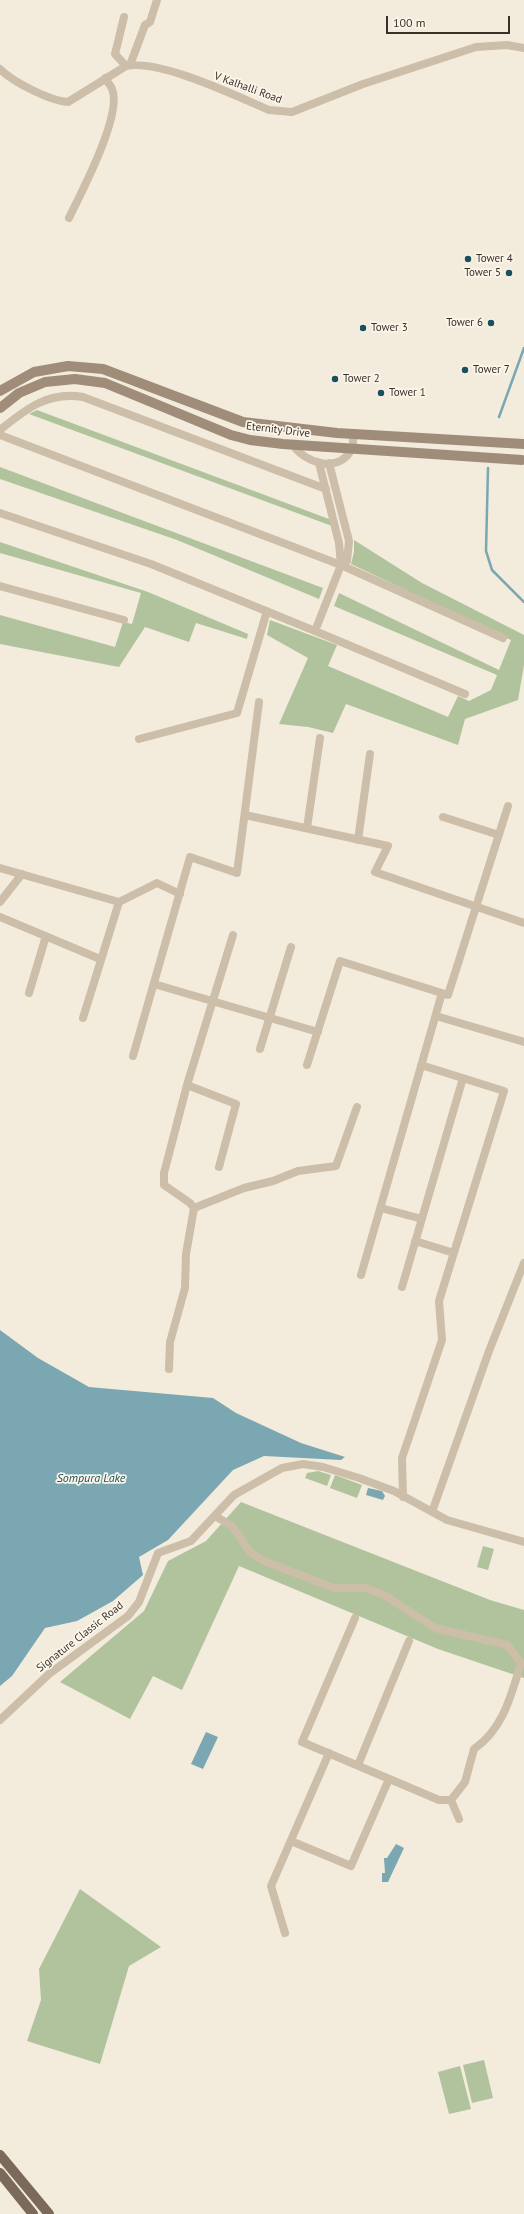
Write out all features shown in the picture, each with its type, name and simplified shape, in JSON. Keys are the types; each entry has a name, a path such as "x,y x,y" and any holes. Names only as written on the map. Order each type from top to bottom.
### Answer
{"main road":[{"path":"0,2155 49,2214"},
{"path":"0,2173 33,2214"}],"street":[{"path":"0,69 6,75 60,102 72,101 105,78 128,66 145,25 150,22 157,0"},
{"path":"124,17 115,54 128,66"},
{"name":"V Kalhalli Road","path":"128,66 149,67 180,75 269,110 283,113 292,112 363,84 476,47 508,45 524,48"},
{"path":"70,218 108,131 113,105 113,90 105,78"},
{"name":"Eternity Drive","path":"0,391 34,372 68,366 103,369 243,422 353,434 524,445 521,452 523,461 293,445 250,440 231,435 104,384 75,379 45,382 19,393 0,408"},
{"path":"0,430 26,410 46,399 61,396 83,397 326,490"},
{"path":"293,445 306,458 319,463 329,463 340,460 352,449 353,434"},
{"path":"0,435 341,565 503,638"},
{"path":"315,631 341,565 339,543 319,463"},
{"path":"329,463 349,541 347,561 341,565"},
{"path":"0,513 151,564 466,694"},
{"path":"0,586 124,620"},
{"path":"139,739 237,713 266,611"},
{"path":"133,1056 190,857 237,873 259,702"},
{"path":"307,828 320,738"},
{"path":"358,840 370,754"},
{"path":"307,1065 340,961 448,995 508,806"},
{"path":"244,814 388,846 375,872 524,923"},
{"path":"443,817 499,835"},
{"path":"0,868 119,902 157,883 180,894"},
{"path":"0,902 22,874"},
{"path":"84,1018 100,959 119,902"},
{"path":"0,917 100,959"},
{"path":"169,1369 170,1342 185,1288 186,1254 194,1208 190,1203 164,1185 164,1173 187,1084 233,935"},
{"path":"29,993 46,936"},
{"path":"260,1049 291,947"},
{"path":"154,984 318,1032"},
{"path":"361,1275 442,993"},
{"path":"436,1016 524,1042"},
{"path":"404,1497 402,1458 442,1340 439,1301 504,1091 422,1066"},
{"path":"402,1287 463,1078"},
{"path":"187,1084 236,1104 219,1168"},
{"path":"194,1208 244,1188 273,1181 298,1171 336,1166 357,1107"},
{"path":"380,1208 422,1219"},
{"path":"416,1241 454,1253"},
{"path":"432,1512 489,1351 524,1263"},
{"name":"Signature Classic Road","path":"0,1720 49,1674 128,1616 139,1602 158,1554 166,1549 191,1541 234,1495 282,1468 303,1464 323,1467 359,1478 404,1497 447,1520 524,1542"},
{"path":"214,1516 232,1526 250,1552 264,1561 334,1588 366,1588 386,1596 435,1628 507,1645 521,1663 512,1690 497,1727 487,1740 474,1749 466,1782 451,1800"},
{"path":"356,1618 302,1742 440,1800 451,1800"},
{"path":"358,1766 409,1642"},
{"path":"285,1933 271,1886 329,1753"},
{"path":"291,1841 351,1866 389,1779"},
{"path":"451,1800 459,1819"}],"green space":[{"path":"37,410 329,519 332,526 29,414"},
{"path":"0,467 323,588 319,599 177,540 0,479"},
{"path":"354,540 422,583 524,635 524,665 518,700 465,719 458,745 346,704 333,733 308,727 279,724 308,658 267,635 270,620 337,645 328,666 448,717 458,696 469,701 491,690 497,675 334,606 339,593 499,670 511,640 351,564 354,552"},
{"path":"0,542 148,592 248,634 247,639 196,623 189,642 145,627 119,667 0,644 0,615 115,647 123,622 132,624 141,593 0,553"},
{"path":"318,1471 331,1475 327,1486 305,1478 307,1473"},
{"path":"335,1475 362,1485 357,1498 330,1488"},
{"path":"241,1502 490,1600 524,1610 524,1678 438,1649 239,1566 182,1690 153,1676 130,1719 60,1682 144,1611 168,1561 206,1541"},
{"path":"483,1546 494,1549 488,1570 477,1567"},
{"path":"80,1889 161,1947 129,1966 100,2064 27,2041 41,2000 39,1969"},
{"path":"484,2060 493,2098 472,2103 463,2065"},
{"path":"460,2066 471,2109 449,2114 438,2072"}],"water":[{"name":"Sompura Lake","path":"0,1330 38,1358 89,1387 213,1398 236,1413 301,1443 345,1457 341,1460 264,1456 233,1470 168,1540 139,1557 143,1575 113,1601 77,1621 45,1628 12,1676 0,1686"},
{"path":"368,1488 382,1491 385,1496 383,1500 366,1495"},
{"path":"206,1732 218,1737 203,1769 191,1764"},
{"path":"396,1844 404,1848 388,1882 382,1882 382,1873 385,1873 384,1858 387,1858"}],"waterway":[{"path":"499,417 524,348"},
{"path":"488,468 486,551 492,570 524,602"}],"place":[{"name":"Tower 4","path":"468,259"},
{"name":"Tower 5","path":"509,273"},
{"name":"Tower 6","path":"491,323"},
{"name":"Tower 3","path":"363,328"},
{"name":"Tower 7","path":"465,370"},
{"name":"Tower 2","path":"335,379"},
{"name":"Tower 1","path":"381,393"}]}
